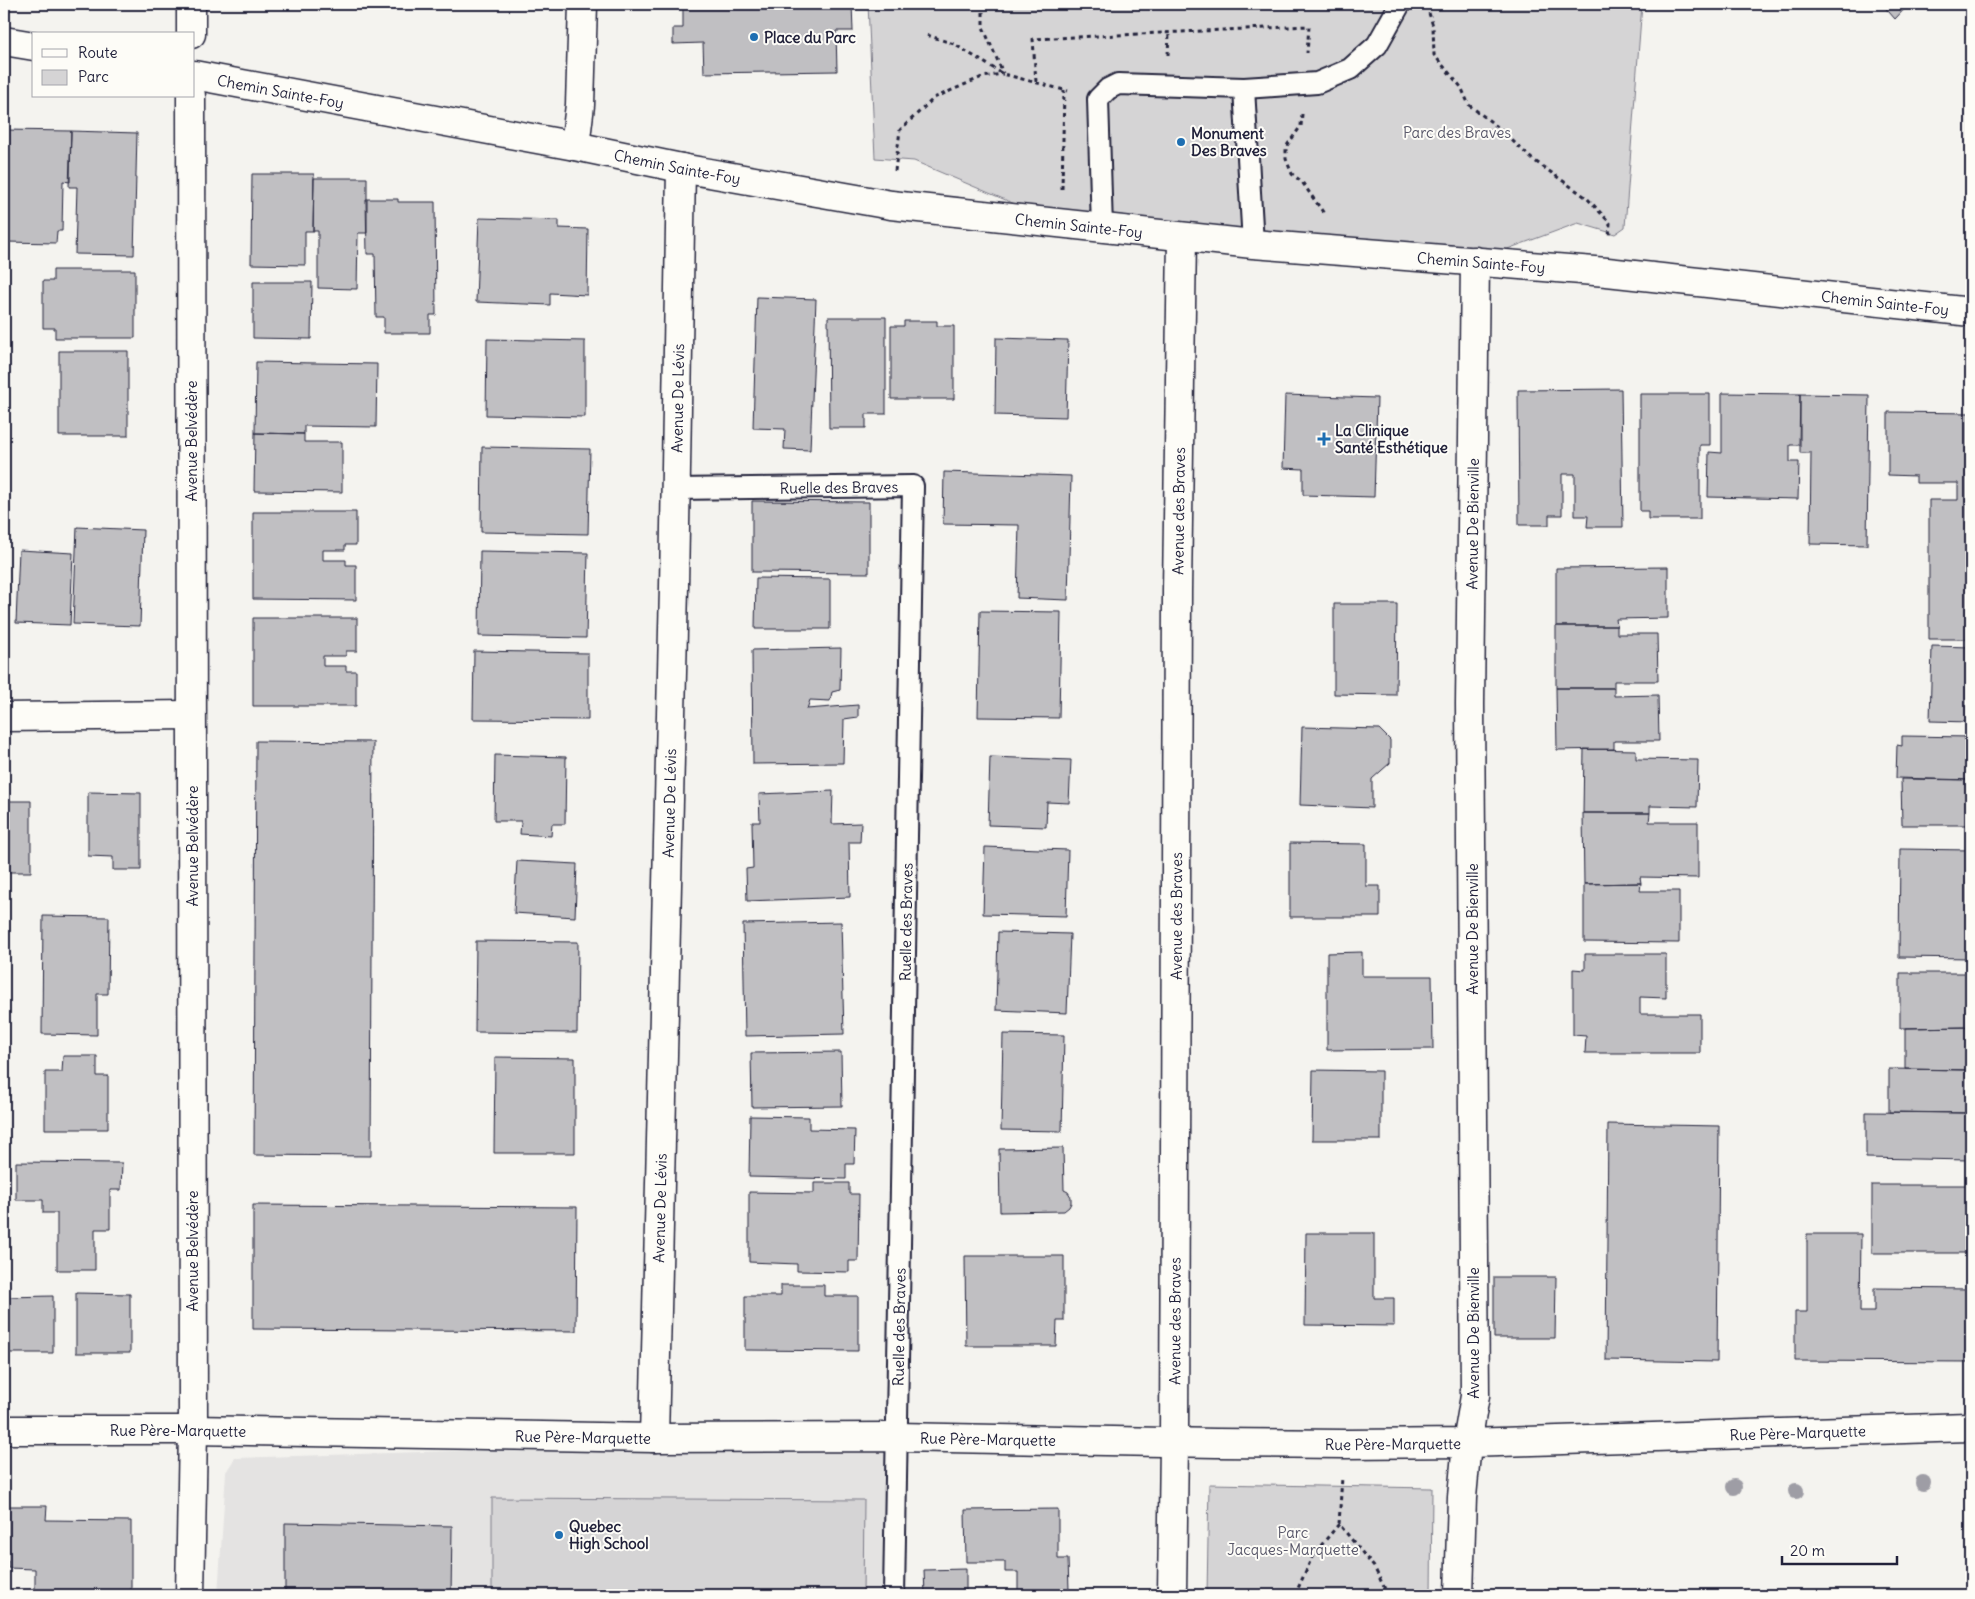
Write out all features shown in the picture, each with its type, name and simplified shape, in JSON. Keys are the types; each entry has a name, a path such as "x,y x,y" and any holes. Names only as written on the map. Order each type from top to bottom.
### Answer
{"street":[{"path":"191,4 191,32"},
{"path":"575,146 580,105 583,4"},
{"path":"4,41 32,46"},
{"name":"Chemin Sainte-Foy","path":"195,75 575,146 681,168 891,205 1253,244 1606,272 1971,312"},
{"name":"Avenue Belvédère","path":"190,1595 193,1430 191,98"},
{"name":"Avenue De Lévis","path":"654,1438 676,489 681,168"},
{"name":"Avenue des Braves","path":"1172,1595 1177,601 1182,236"},
{"name":"Avenue De Bienville","path":"1459,1595 1462,1497 1467,1443 1475,1396 1470,704 1475,261"},
{"path":"4,717 191,715"},
{"name":"Rue Père-Marquette","path":"4,1430 193,1430 654,1438 897,1437 1345,1444 1467,1443 1971,1428"}],"lane":[{"path":"1102,228 1098,99 1108,89 1118,84 1244,88 1317,82 1350,69 1377,45 1400,4"},
{"path":"1244,88 1253,244"},
{"name":"Ruelle des Braves","path":"676,489 913,486 894,1595"}],"path":[{"path":"983,4 983,27 1003,74"},
{"path":"1427,7 1433,26 1434,56 1461,86 1469,105 1499,128 1532,158 1586,198 1610,223 1606,272"},
{"path":"1036,82 1033,39 1309,26 1302,126 1286,147 1286,159 1292,174 1302,182 1348,251"},
{"path":"927,35 954,44 1003,74 1098,99"},
{"path":"891,205 900,130 934,98 982,77 1003,74"},
{"path":"1062,224 1064,90"},
{"path":"1295,1595 1313,1555 1339,1524 1345,1444"},
{"path":"1339,1524 1374,1567 1388,1595"}],"shaded area":[{"name":"Quebec High School","path":"897,1437 894,1595 218,1595 226,1472 235,1458"}],"green space":[{"name":"Parc des Braves","path":"868,4 1642,4 1625,227 1615,234 1578,223 1475,261 1062,224 914,161 875,158"},
{"name":"Parc Jacques-Marquette","path":"1209,1484 1432,1488 1431,1595 1207,1595"},
{"path":"492,1498 864,1500 863,1595 492,1595"}],"building":[{"path":"420,4 506,4 506,5"},
{"name":"Place du Parc","path":"683,4 852,4 853,31 836,31 837,71 704,73 703,43 673,44 673,28 683,28"},
{"path":"1882,4 1909,4 1895,19"},
{"path":"4,130 71,131 70,182 63,181 62,231 57,231 56,243 6,242 6,231 4,231"},
{"path":"71,131 137,133 134,255 75,254 77,187 69,187"},
{"path":"252,174 314,174 313,231 305,231 305,265 251,264"},
{"path":"314,178 367,178 367,233 358,233 357,289 318,288 318,231 313,231"},
{"path":"366,199 398,199 398,202 435,202 436,315 430,315 430,333 384,333 384,317 376,317 375,254 367,254"},
{"path":"479,218 559,220 559,228 588,229 587,295 550,293 550,305 476,302"},
{"path":"53,270 135,270 135,338 55,338 55,328 43,328 43,281 53,281"},
{"path":"253,282 312,282 311,339 253,338"},
{"path":"757,297 816,299 810,450 784,449 785,429 753,428"},
{"path":"828,317 886,317 886,414 866,414 866,428 829,428"},
{"path":"904,321 937,321 937,326 954,326 954,399 891,399 891,326 904,326"},
{"path":"996,338 1068,340 1066,417 995,415"},
{"path":"487,339 585,341 585,417 486,415"},
{"path":"59,351 128,351 128,436 59,436"},
{"path":"256,362 377,364 376,427 304,426 304,434 255,433"},
{"path":"1621,389 1623,527 1587,527 1588,516 1575,516 1575,474 1562,474 1562,515 1549,515 1549,525 1519,525 1518,390"},
{"path":"1722,393 1800,394 1799,445 1790,445 1790,462 1799,462 1798,499 1708,497 1709,452 1722,453"},
{"path":"1640,394 1710,394 1710,445 1700,445 1700,519 1648,519 1648,511 1640,511"},
{"path":"1800,394 1869,395 1867,545 1810,544 1811,453 1800,453"},
{"path":"1285,395 1377,398 1374,497 1303,495 1303,469 1283,468"},
{"path":"1888,412 1971,413 1971,639 1929,639 1929,500 1958,500 1958,483 1916,483 1916,476 1888,475"},
{"path":"255,433 304,434 304,442 342,442 342,492 254,491"},
{"path":"482,447 590,449 588,534 481,532"},
{"path":"944,472 1071,476 1068,600 1017,598 1019,525 943,524"},
{"path":"752,501 869,502 869,573 752,572"},
{"path":"253,512 356,512 356,545 345,545 345,550 323,550 323,560 346,560 346,565 356,565 356,600 253,599"},
{"path":"77,527 143,530 140,626 73,624"},
{"path":"19,550 73,553 70,625 16,623"},
{"path":"480,551 588,553 586,638 479,636"},
{"path":"1668,567 1668,618 1616,619 1617,626 1556,626 1556,568"},
{"path":"756,578 830,579 830,629 755,629"},
{"path":"1334,604 1397,604 1396,695 1334,694"},
{"path":"980,611 1061,612 1059,718 978,717"},
{"path":"253,618 357,618 357,651 346,651 346,656 323,656 323,666 346,666 346,671 356,671 356,706 253,706"},
{"path":"1556,626 1617,626 1617,634 1657,634 1658,681 1614,681 1614,688 1556,688"},
{"path":"1932,646 1971,647 1971,722 1930,721"},
{"path":"841,648 840,690 832,692 830,701 810,700 807,709 858,705 858,717 844,719 843,763 753,764 752,650"},
{"path":"474,651 588,653 588,720 473,719"},
{"path":"1556,688 1614,688 1614,696 1658,695 1659,741 1614,741 1614,749 1557,750"},
{"path":"1302,727 1379,729 1390,740 1390,763 1372,779 1372,808 1300,805"},
{"path":"1902,736 1971,737 1971,780 1896,778 1897,745 1902,746"},
{"path":"256,741 373,742 371,1156 254,1155"},
{"path":"1584,749 1636,750 1636,759 1698,760 1697,807 1650,806 1650,813 1583,813"},
{"path":"495,755 566,757 565,824 552,824 551,836 520,834 521,821 494,821"},
{"path":"990,757 1071,760 1069,803 1047,802 1046,827 988,825"},
{"path":"1901,779 1971,780 1971,825 1902,825"},
{"path":"833,791 832,824 861,823 860,842 849,842 850,897 747,901 746,869 753,868 752,822 760,822 759,794"},
{"path":"88,792 141,793 141,870 113,870 113,857 88,856"},
{"path":"4,801 31,801 31,872 7,872 7,901 4,901"},
{"path":"1583,813 1650,813 1649,822 1698,822 1698,878 1640,877 1641,883 1584,884"},
{"path":"1290,843 1366,844 1366,886 1380,886 1380,917 1290,917"},
{"path":"985,847 1068,850 1066,916 983,914"},
{"path":"1900,849 1971,850 1971,958 1899,957"},
{"path":"517,861 577,864 575,917 514,913"},
{"path":"1641,883 1640,891 1679,891 1679,943 1584,942 1584,884"},
{"path":"43,916 109,917 108,994 97,994 97,1035 42,1034"},
{"path":"841,922 844,1034 745,1036 743,924"},
{"path":"998,932 1070,934 1067,1013 996,1010"},
{"path":"476,941 578,942 577,1033 475,1032"},
{"path":"1362,952 1362,976 1432,976 1433,1049 1327,1050 1327,953"},
{"path":"1585,954 1666,954 1666,998 1640,997 1640,1014 1700,1014 1700,1053 1585,1053 1586,1036 1573,1035 1573,969 1585,970"},
{"path":"1900,973 1971,973 1971,1027 1900,1028"},
{"path":"1970,1027 1970,1070 1905,1069 1905,1028"},
{"path":"1003,1034 1064,1035 1062,1131 1001,1130"},
{"path":"841,1052 842,1106 752,1107 751,1053"},
{"path":"63,1056 97,1056 97,1076 108,1076 108,1129 45,1129 45,1072 62,1072"},
{"path":"495,1057 575,1058 575,1153 494,1153"},
{"path":"1889,1069 1970,1070 1969,1113 1889,1112"},
{"path":"1313,1070 1381,1071 1381,1140 1312,1140"},
{"path":"1866,1112 1969,1113 1969,1160 1866,1158"},
{"path":"750,1116 809,1117 809,1129 855,1130 854,1164 846,1164 846,1179 749,1177"},
{"path":"1608,1124 1719,1126 1717,1362 1606,1360"},
{"path":"1063,1148 1064,1190 1071,1197 1069,1207 1064,1211 1000,1212 999,1149"},
{"path":"16,1162 122,1163 121,1190 110,1190 110,1229 95,1229 95,1270 57,1270 57,1213 43,1213 43,1200 16,1200"},
{"path":"814,1183 849,1183 849,1194 859,1194 858,1261 849,1261 849,1272 797,1271 797,1264 749,1262 749,1192 814,1193"},
{"path":"1872,1185 1971,1185 1971,1253 1872,1253"},
{"path":"253,1205 577,1207 576,1331 253,1329"},
{"path":"1306,1233 1374,1233 1374,1298 1394,1298 1394,1326 1305,1325"},
{"path":"1807,1234 1861,1234 1860,1312 1874,1312 1874,1288 1971,1289 1971,1362 1795,1361 1795,1312 1807,1312"},
{"path":"965,1256 1064,1256 1064,1321 1057,1321 1056,1346 966,1346"},
{"path":"1494,1277 1556,1277 1555,1338 1494,1338"},
{"path":"781,1285 824,1285 824,1296 858,1296 858,1351 745,1350 745,1296 781,1296"},
{"path":"76,1293 130,1294 130,1353 76,1353"},
{"path":"53,1296 53,1353 4,1353 4,1297"},
{"path":"4,1506 47,1506 46,1520 131,1521 131,1593 35,1592 35,1569 8,1568 8,1561 4,1560"},
{"path":"1058,1509 1058,1559 1068,1559 1069,1590 1018,1590 1018,1572 1005,1572 1005,1562 966,1562 965,1510"},
{"path":"285,1523 452,1526 451,1595 285,1595"},
{"path":"966,1569 966,1595 925,1595 924,1570"}],"place":[{"name":"Place du Parc","path":"754,37"},
{"name":"Monument Des Braves","path":"1181,142"},
{"name":"La Clinique Santé Esthétique","path":"1324,439"},
{"name":"Quebec High School","path":"559,1535"}]}
